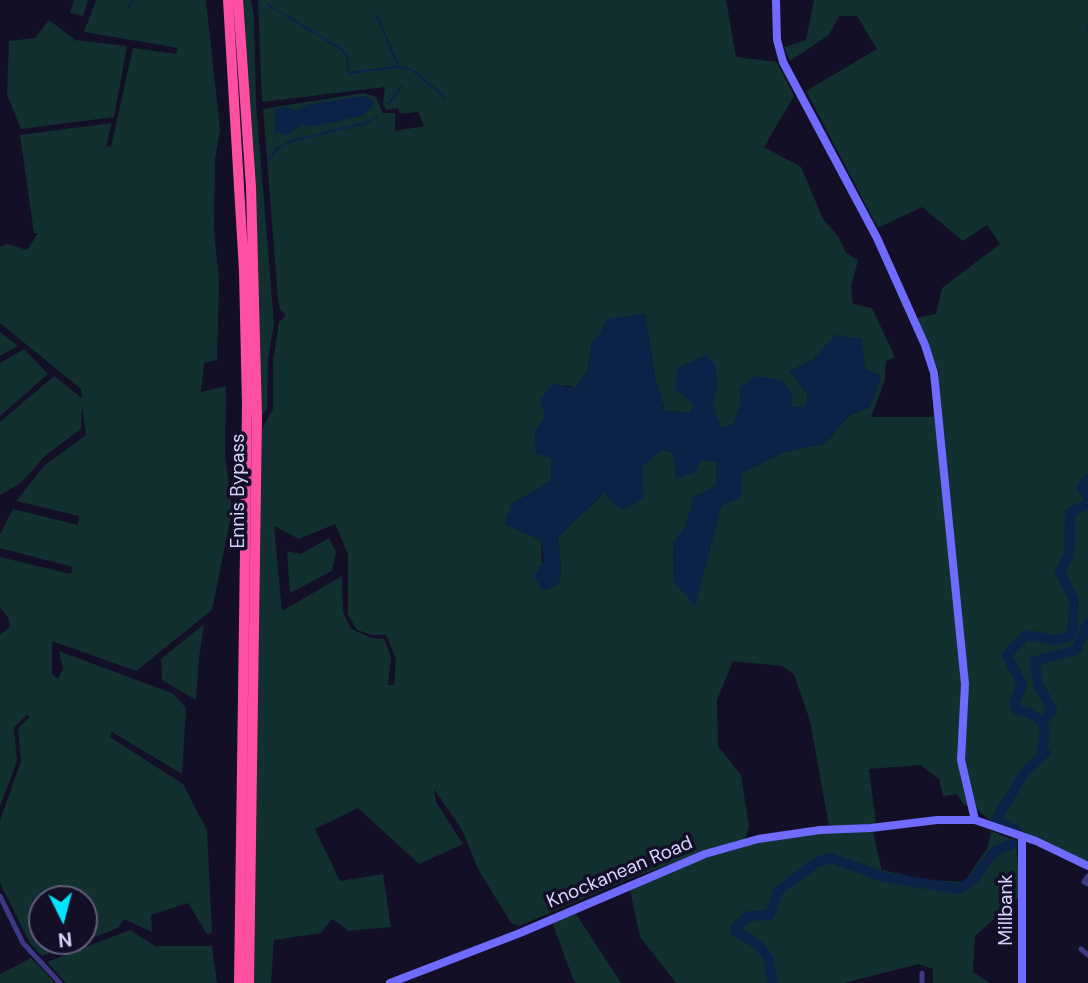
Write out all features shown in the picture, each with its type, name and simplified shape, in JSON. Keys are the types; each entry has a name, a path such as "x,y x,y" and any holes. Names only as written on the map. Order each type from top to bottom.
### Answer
{"highway":[{"name":"Ennis Bypass","path":"228,0 244,271 247,405 239,983"},
{"name":"Ennis Bypass","path":"238,0 251,187 257,418 249,983"}],"street":[{"path":"776,0 776,40 783,62 877,238 925,345 934,373 965,684 961,760 975,820"},
{"name":"Knockanean Road","path":"390,983 520,933 705,854 758,839 820,830 871,828 937,820 975,820 1052,847 1088,866"},
{"name":"Millbank","path":"1022,837 1022,983"},
{"path":"1088,876 1084,882 1088,884"},
{"path":"0,896 23,943 60,983"},
{"path":"1081,949 1088,955"},
{"path":"922,973 922,983"}],"green space":[{"path":"74,0 88,0 83,16 70,13"},
{"path":"96,0 206,0 220,130 215,160 214,230 219,280 217,360 204,363 201,392 226,386 225,456 232,511 212,610 136,671 52,641 52,674 58,679 63,669 59,651 174,694 186,708 182,774 112,732 110,737 183,784 207,830 212,933 207,934 188,903 151,915 152,932 124,919 118,928 98,936 98,885 28,885 28,939 0,883 0,820 21,762 18,728 30,717 27,715 14,727 17,761 0,806 0,635 10,626 8,617 0,608 0,557 71,574 73,567 0,548 0,535 13,509 78,525 79,516 16,501 45,465 86,435 82,406 81,429 45,456 21,483 0,495 0,422 54,376 82,398 81,389 0,323 0,247 7,244 27,250 38,233 34,233 20,135 112,123 106,146 111,147 133,48 176,54 178,48 84,32"},
{"path":"238,0 251,0 254,16 256,104 274,323 268,360 267,409 261,417"},
{"path":"258,0 726,0 736,57 777,62 794,96 764,147 801,167 823,219 838,236 846,253 858,260 851,287 853,304 872,308 895,357 886,361 885,380 871,417 937,417 939,372 916,318 936,314 942,288 1000,244 987,225 963,241 922,207 878,228 806,91 877,49 857,16 839,16 829,35 790,61 784,47 806,40 814,0 1088,0 1088,862 1040,839 1015,833 991,821 975,808 964,805 957,794 943,796 939,779 920,765 869,769 876,824 829,826 810,721 794,674 782,666 733,661 717,700 718,746 741,775 749,827 745,839 639,875 519,926 511,923 478,869 462,830 434,789 436,802 463,844 419,864 358,808 315,829 340,881 383,874 391,927 349,931 332,919 321,933 274,940 271,983 254,983 262,429 273,409 273,362 279,322 286,315 280,309 278,299 263,109 364,93 376,97 383,113 395,113 395,131 424,126 418,112 401,114 398,108 386,110 383,104 385,87 262,102","holes":["645,314 656,382 665,411 690,413 694,405 678,368 689,364 717,385 712,406 721,428 734,424 741,402 740,387 792,408 806,407 808,395 790,371 813,360 836,335 865,368 870,407 848,416 826,443 784,452 742,473 721,506 695,605 674,582 673,543 685,528 694,497 716,486 717,462 662,450 604,493 558,536 561,570 558,585 543,590 541,540 505,524 512,504 551,481 552,457 535,432 566,385 576,388 588,370 592,341","335,524 348,554 348,615 357,630 372,635 386,635 396,659 394,685 388,685 391,657 384,639 372,638 351,629 343,612 342,576 282,611 274,526 299,539"]},
{"path":"49,20 75,40 127,46 114,117 21,129 7,94 9,41 35,38"},
{"path":"0,332 18,346 0,356"},
{"path":"24,349 48,374 0,416 0,363"},
{"path":"329,538 336,552 332,571 290,593 287,551 301,554"},
{"path":"204,624 196,700 162,680 161,659"},
{"path":"873,831 882,872 883,870 926,880 964,882 988,847 991,831 1016,841 1020,896 975,936 973,972 990,983 933,983 933,969 919,964 844,983 676,983 640,937 630,890 707,856 758,842 827,833"},
{"path":"576,914 621,983 576,983 573,979 552,922"},
{"path":"130,930 155,946 212,946 217,983 66,983 47,962 65,955 98,955 98,942"},
{"path":"31,958 55,983 0,983 0,974"}],"water":[{"path":"364,96 373,100 372,107 362,116 310,127 302,124 287,135 274,132 276,109 286,107 298,111 307,105"},
{"path":"645,314 656,382 665,411 690,413 694,405 675,389 678,368 706,355 715,364 717,385 713,406 721,428 734,424 741,402 740,387 756,376 782,380 792,393 792,407 806,407 808,395 790,371 813,360 836,335 862,339 865,368 881,376 870,407 848,416 826,443 784,452 742,473 740,498 721,506 695,606 674,582 673,543 685,527 694,497 716,486 717,462 700,460 696,472 676,479 673,452 662,450 642,467 644,499 621,510 604,493 558,536 561,570 558,585 542,590 534,576 544,561 541,540 505,524 512,504 551,481 552,458 536,454 535,432 545,416 540,399 553,384 576,388 588,370 592,341 599,336 606,319"}],"waterway":[{"path":"128,7 134,0"},
{"path":"267,4 341,49 347,56 349,73 398,67 412,70 445,97"},
{"path":"376,14 398,66"},
{"path":"1088,27 1088,32"},
{"path":"388,104 402,86"},
{"path":"269,161 276,149 292,141 366,123 377,116"},
{"path":"1088,479 1082,487 1088,497"},
{"path":"1017,831 995,821 1024,773 1045,753 1042,747 1045,733 1042,722 1030,713 1016,710 1014,703 1022,685 1007,655 1026,635 1056,640 1069,637 1073,629 1074,600 1060,572 1069,554 1070,512 1088,504"},
{"path":"1042,722 1052,710 1038,684 1035,661 1076,650 1088,623"},
{"path":"773,983 768,958 759,945 735,931 736,927 749,916 770,915 778,891 817,862 831,858 884,877 959,889 973,880 994,852 1013,843"}]}
